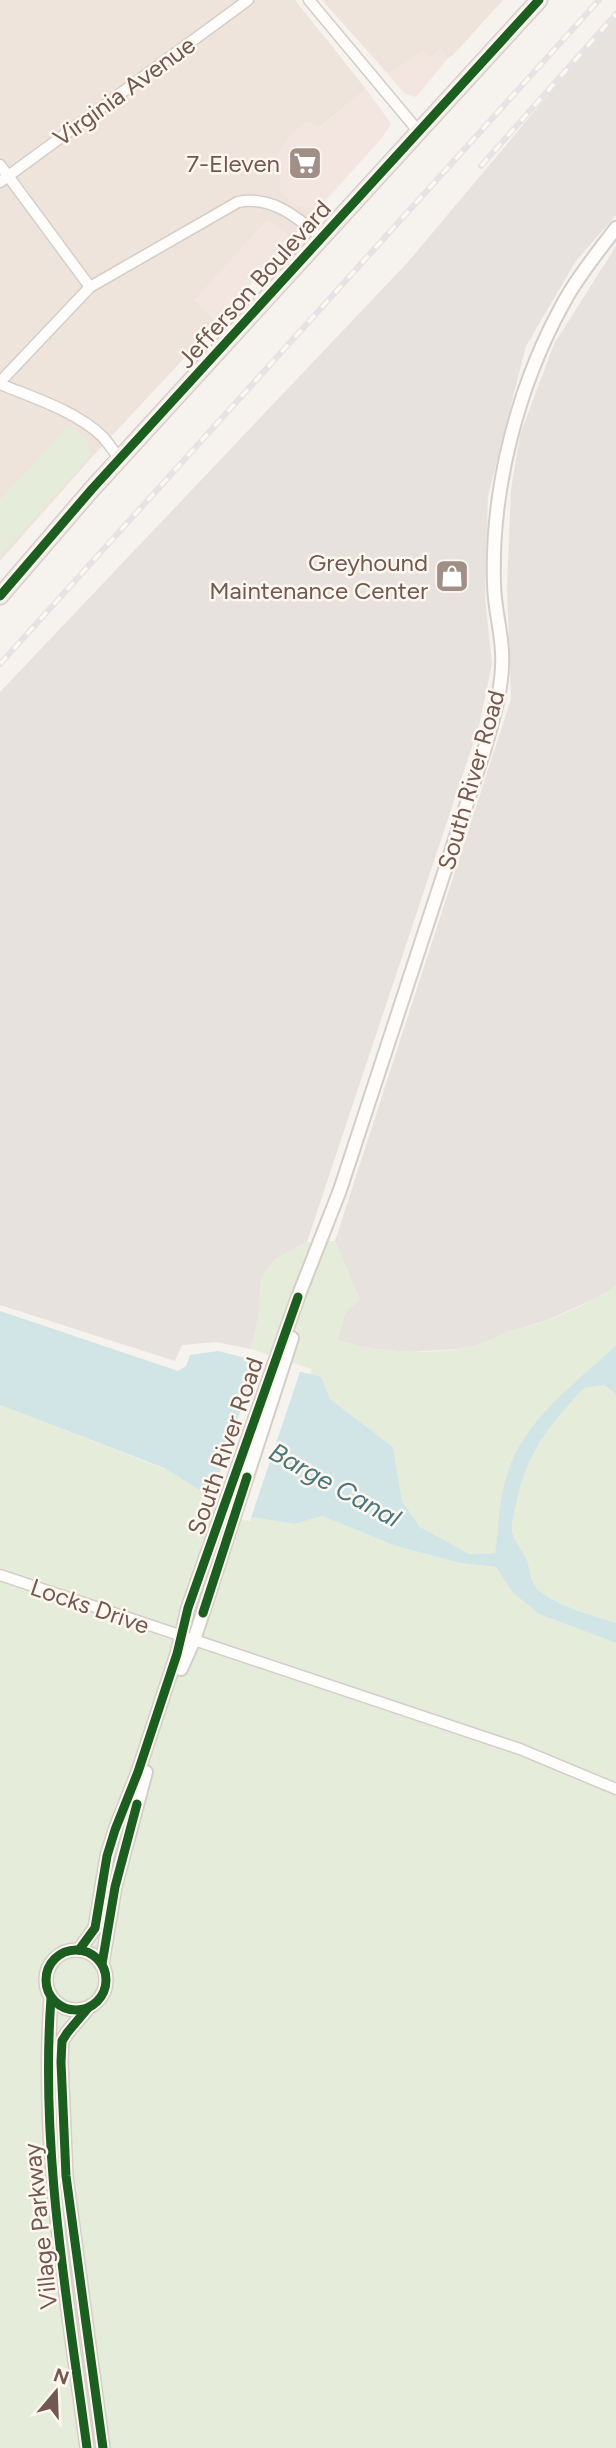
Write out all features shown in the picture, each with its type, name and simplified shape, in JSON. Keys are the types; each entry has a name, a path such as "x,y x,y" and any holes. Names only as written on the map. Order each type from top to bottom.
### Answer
{"main road":[{"name":"Jefferson Boulevard","path":"0,596 120,459 539,0"}],"street":[{"name":"Virginia Avenue","path":"4,179 248,0"},
{"path":"309,0 419,132"},
{"path":"0,165 4,179 90,287"},
{"path":"120,459 103,438 85,423 52,405 0,383 90,287 238,202 266,202 287,211 322,238"},
{"name":"South River Road","path":"187,1638 202,1613 314,1257 361,1126 484,751 498,699 503,654 494,584 498,511 511,430 534,364 565,300 616,228"},
{"name":"South River Road","path":"187,1638 188,1608 301,1298"},
{"name":"Locks Drive","path":"0,1575 187,1638"},
{"path":"187,1638 520,1749 616,1789"},
{"path":"79,1950 95,1928 107,1856 115,1830 138,1772 177,1654 187,1638"},
{"path":"102,1964 96,1957 79,1950 60,1955 47,1970 47,1989 51,1998 68,2010 78,2011 88,2008 103,1994 106,1984 102,1964 115,1887 130,1829 185,1656 187,1638"},
{"name":"Village Parkway","path":"51,1998 47,2097 52,2187 87,2448"},
{"name":"Village Parkway","path":"88,2008 62,2041 61,2062 66,2176 103,2448"}],"shaded area":[{"path":"0,0 295,0 366,89 319,128 309,122 293,133 278,154 296,205 318,209 291,238 267,220 195,300 217,323 0,561"},
{"path":"322,0 503,0 453,55 448,58 440,48 430,58 423,51 388,74"},
{"path":"616,14 616,215 576,261 526,346 488,496 485,597 492,664 479,726 307,1242 274,1260 251,1349 216,1342 182,1345 175,1361 0,1305 0,692 408,262"},
{"path":"440,48 448,58 416,97 405,94 388,74 423,51 430,57"},
{"path":"366,89 391,124 318,209 296,205 280,192 278,154 293,133 309,122 320,128"},
{"path":"267,220 291,238 217,323 194,300"},
{"path":"616,246 616,1286 599,1297 545,1321 507,1332 479,1345 410,1352 365,1348 337,1340 345,1314 335,1241 511,699 507,586 511,489 520,435 554,344"}],"green space":[{"path":"68,426 88,442 88,458 0,556 0,500"},
{"path":"335,1241 360,1299 345,1314 337,1340 372,1348 424,1352 477,1345 512,1330 562,1315 616,1286 616,1345 586,1374 507,1474 495,1553 470,1554 420,1527 402,1501 393,1447 330,1399 321,1378 310,1375 311,1369 251,1349 261,1278 274,1260 307,1242"},
{"path":"604,1385 616,1394 616,1623 568,1607 538,1590 527,1560 512,1532 520,1488 541,1441 560,1414 584,1388"},
{"path":"0,1405 167,1470 239,1515 295,1524 322,1516 396,1546 460,1563 496,1567 513,1593 539,1614 616,1643 616,2448 0,2448"}],"water":[{"name":"Barge Canal","path":"0,1311 178,1371 186,1366 190,1355 218,1351 321,1377 330,1399 393,1447 402,1501 420,1527 470,1554 495,1553 505,1482 516,1453 527,1435 554,1402 616,1345 616,1394 604,1385 584,1388 560,1414 541,1441 526,1471 512,1532 527,1560 538,1590 568,1607 616,1623 616,1643 539,1614 513,1593 496,1567 460,1563 396,1546 322,1516 295,1524 239,1515 164,1468 0,1405"}],"pier":[{"path":"258,1358 301,1369 250,1521 237,1519 210,1502"}],"railway":[{"path":"0,664 599,0"},
{"path":"481,166 616,14"}],"cycle path":[{"path":"0,596 92,489 539,0"},
{"path":"79,1950 95,1928 107,1856 115,1830 138,1772 177,1654 188,1608 298,1297"},
{"path":"203,1613 247,1477"},
{"path":"102,1964 115,1887 137,1804"},
{"path":"70,1950 82,1950 101,1963 106,1980 104,1992 93,2005 82,2010 70,2010 51,1997 46,1986 46,1974 59,1955 70,1950"},
{"path":"51,1998 49,2111 52,2168 87,2448"},
{"path":"88,2008 62,2041 61,2062 66,2176 103,2448"}],"place":[{"name":"7-Eleven","path":"305,163"},
{"name":"Greyhound Maintenance Center","path":"452,576"}]}
